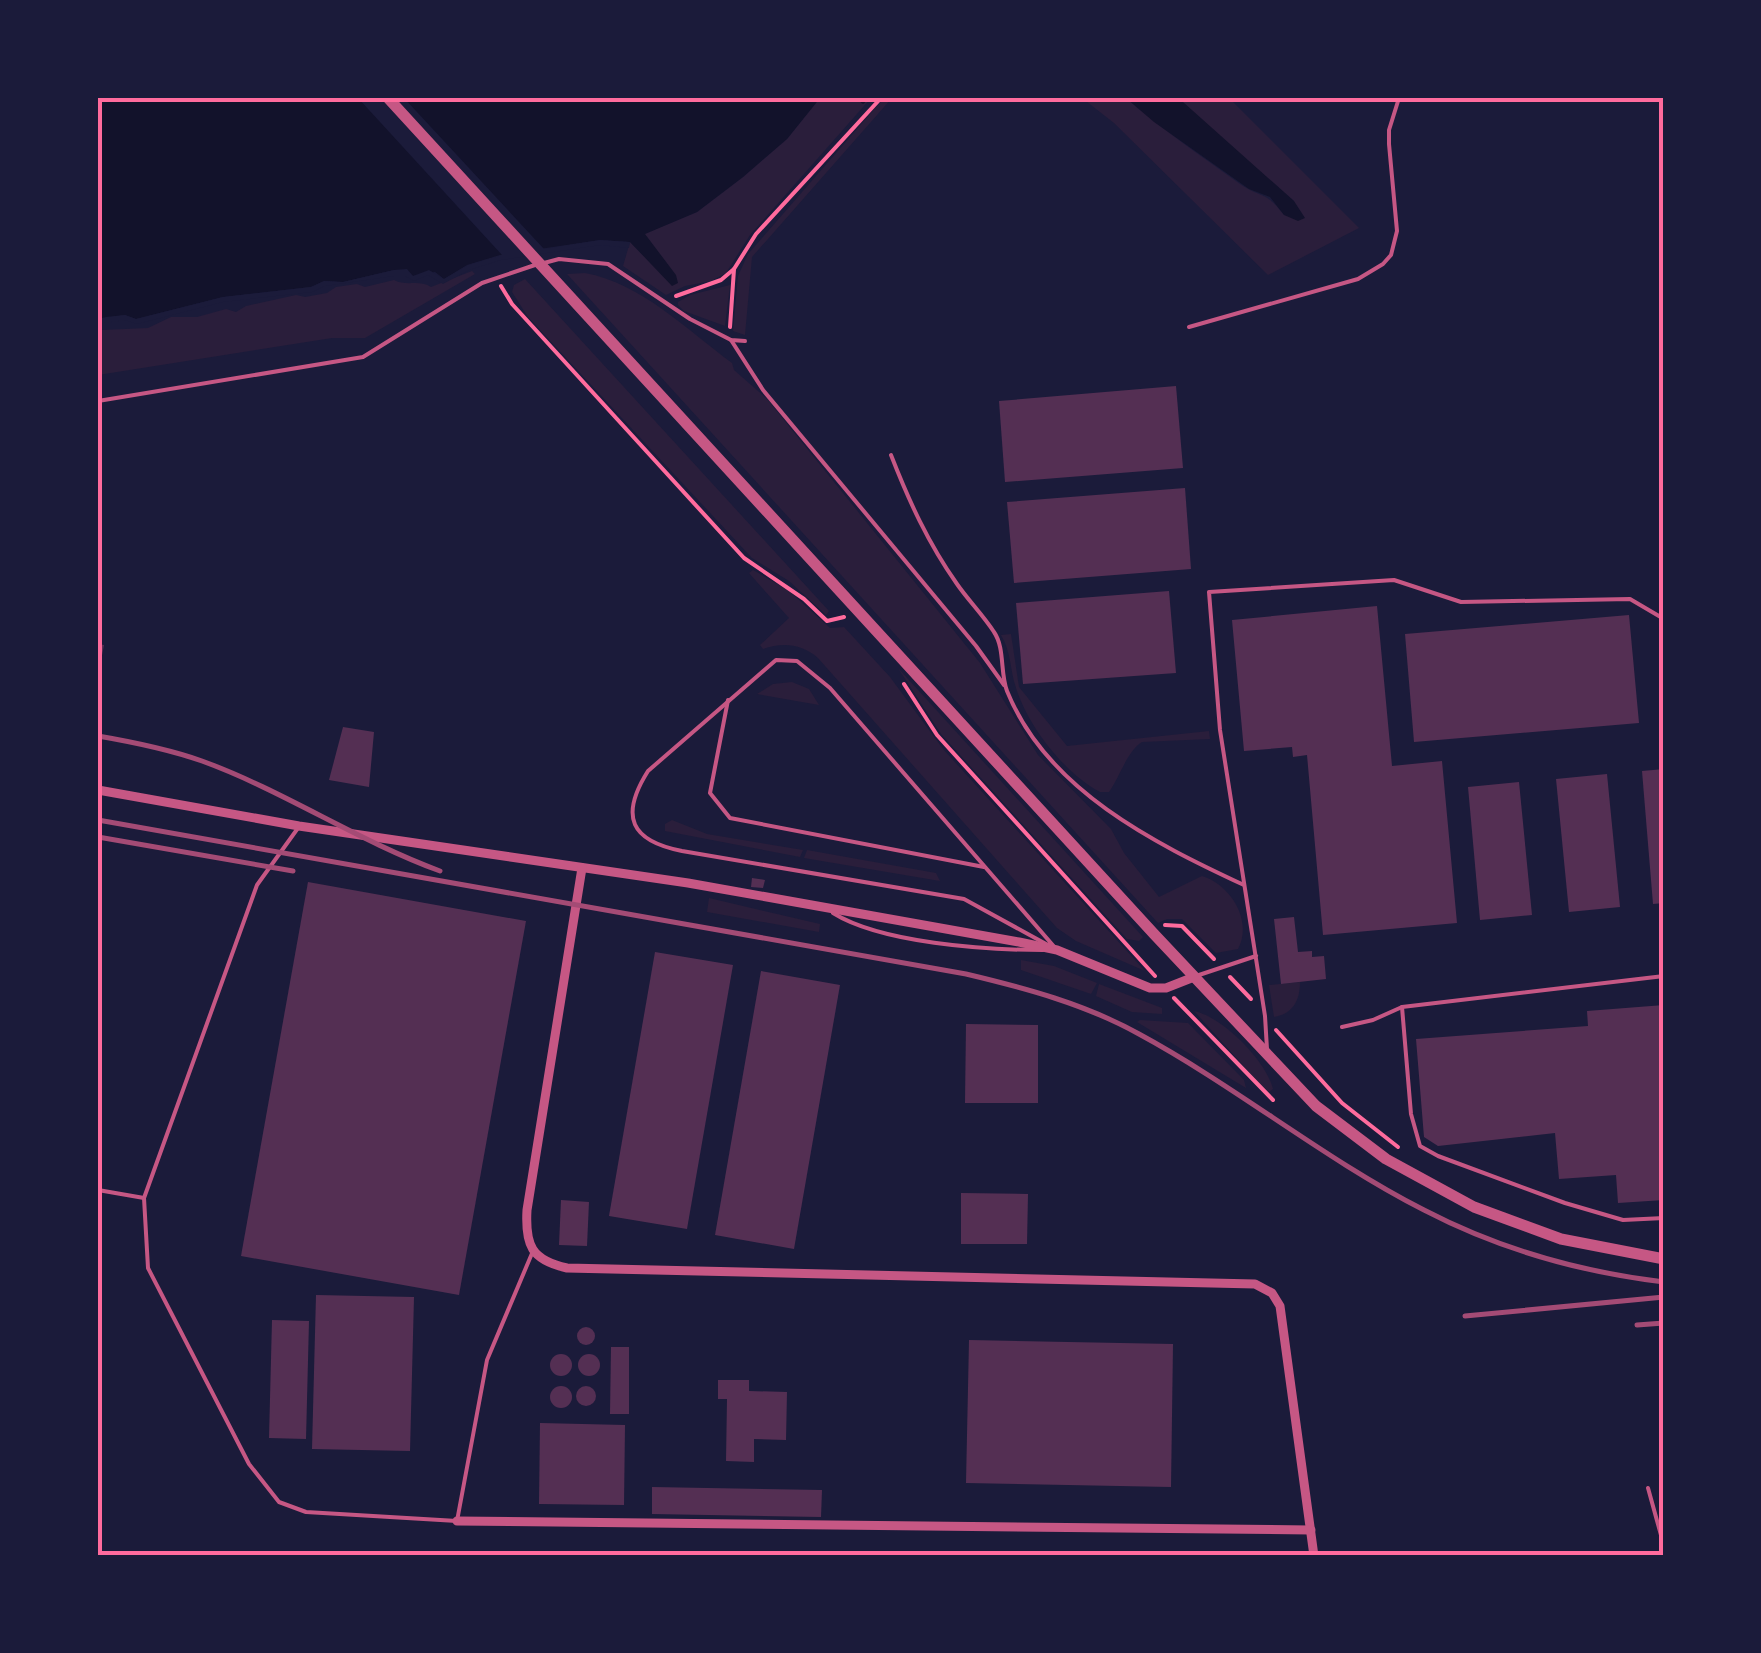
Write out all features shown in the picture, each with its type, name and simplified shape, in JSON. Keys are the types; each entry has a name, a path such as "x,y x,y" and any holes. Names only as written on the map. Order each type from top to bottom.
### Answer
{"street":[{"path":"388,98 1268,1058 1353,1136 1440,1191 1513,1223 1561,1239 1664,1258"},
{"path":"98,790 299,826 825,908 1057,950 1150,988 1166,988 1194,977"},
{"path":"582,868 527,1210 526,1236 534,1251 549,1264 566,1268 1255,1284 1272,1294 1280,1306 1314,1556"},
{"path":"456,1521 1311,1530"}],"lane":[{"path":"1189,327 1358,279 1383,264 1391,255 1397,231 1389,144 1399,98"},
{"path":"98,401 363,357 496,277 559,259 608,264 661,301 731,340 745,341"},
{"path":"731,340 763,390 976,646 1036,740 1070,779 1136,831 1244,885"},
{"path":"890,455 916,521 956,584 997,635 1007,690"},
{"path":"1268,1058 1265,1016 1220,730 1209,592 1394,580 1460,602 1630,598 1664,619"},
{"path":"776,660 797,661 830,688 1057,950 964,899 672,849 642,838 634,824 638,788 648,771 776,660"},
{"path":"728,700 710,793 730,818 984,867"},
{"path":"299,826 257,885 144,1198 148,1268 250,1464 279,1502 306,1512 456,1521 487,1360 534,1251"},
{"path":"1194,977 1256,956"},
{"path":"1342,1027 1373,1020 1402,1007 1664,976"},
{"path":"1402,1007 1411,1114 1420,1146 1438,1156 1608,1216 1623,1220 1664,1218"},
{"path":"98,1190 144,1198"},
{"path":"1648,1488 1664,1546"}],"path":[{"path":"661,301 721,280 734,269 756,234 882,98"},
{"path":"731,340 734,269"},
{"path":"496,277 512,304 744,558 830,622 844,617 833,605"},
{"path":"898,676 937,735 1149,970"},
{"path":"1165,925 1182,926 1208,953"},
{"path":"1232,979 1310,1071"},
{"path":"1187,1012 1272,1100"}],"shaded area":[{"path":"98,98 820,98 787,139 743,177 697,212 645,234 676,275 678,283 672,286 630,242 600,240 500,255 467,265 444,279 435,272 413,276 394,270 343,282 324,281 311,287 223,297 136,319 125,315 98,319"},
{"path":"820,98 871,98 750,235 726,273 666,295 623,266 630,242 643,255 644,234 697,212 743,177 787,139"},
{"path":"884,98 892,98 752,257 745,335 733,331 738,276 748,254"},
{"path":"1082,98 1126,98 1240,184 1268,198 1284,215 1294,201 1174,98 1229,98 1359,228 1268,275 1114,123"},
{"path":"1126,98 1174,98 1183,102 1294,201 1305,218 1298,221 1284,215 1270,197 1249,189"},
{"path":"472,271 475,274 365,338 332,338 98,375 98,331 148,328 171,317 197,317 226,309 236,312 246,306 357,284 365,287 394,280 431,287"},
{"path":"567,274 606,278 663,309 732,363 734,370 767,399 980,663 1038,755 1111,829 1124,853 1159,897 1202,876 1230,896 1243,927 1238,949 1216,953 1182,919 1158,923"},
{"path":"525,279 829,611 826,615 789,581 752,558 528,317 512,292 514,285"},
{"path":"730,285 725,326 684,311 678,305 690,295"},
{"path":"753,570 788,590 830,628 844,627 890,677 943,749 1145,971 1076,941 1057,928 818,658 792,646 763,649 760,645 789,618 749,573"},
{"path":"1011,634 1019,687 1067,746 1209,731 1210,739 1142,742 1109,792 1100,792 1061,761 1029,718 1001,635"},
{"path":"898,668 1143,937 1139,941 1127,939 941,734"},
{"path":"792,682 809,689 819,705 757,694 773,684"},
{"path":"672,820 707,834 803,850 800,857 665,831 665,824"},
{"path":"807,850 936,873 940,881 804,858"},
{"path":"709,898 820,924 819,932 707,912"},
{"path":"1021,960 1054,966 1097,983 1091,994 1021,970"},
{"path":"1300,982 1294,1005 1274,1017 1269,985"},
{"path":"1099,984 1162,1008 1162,1014 1132,1012 1096,996"},
{"path":"1194,1011 1218,1022 1242,1042 1262,1066 1273,1089 1269,1092 1260,1084"},
{"path":"1137,1022 1188,1023 1244,1080 1246,1088"}],"pier":[{"path":"358,98 404,98 544,249 600,240 630,242 629,248 600,245 501,260 443,284 428,275 414,281 394,276 325,286 312,292 223,302 137,324 125,320 98,324 98,319 106,317 125,315 136,319 223,297 311,287 324,281 343,282 394,270 407,269 413,276 429,270 444,279 468,265 502,255"}],"building":[{"path":"1176,386 1183,468 1005,482 999,401"},
{"path":"1185,488 1191,569 1014,583 1007,502"},
{"path":"1169,591 1176,673 1023,684 1016,603"},
{"path":"1377,606 1392,766 1442,761 1457,923 1323,935 1307,755 1293,757 1292,747 1244,751 1232,620"},
{"path":"1629,615 1639,723 1414,742 1405,634"},
{"path":"98,644 104,645 99,671 98,671"},
{"path":"343,727 374,732 369,787 329,780"},
{"path":"1664,769 1664,903 1653,904 1642,771"},
{"path":"1607,774 1620,907 1569,912 1556,779"},
{"path":"1519,782 1532,915 1480,920 1468,787"},
{"path":"752,878 765,880 763,888 751,887"},
{"path":"308,882 526,921 459,1295 241,1256"},
{"path":"1294,917 1298,952 1312,951 1312,957 1324,956 1326,979 1281,984 1274,919"},
{"path":"655,952 733,965 687,1229 609,1216"},
{"path":"761,971 840,985 794,1249 715,1235"},
{"path":"1664,1005 1664,1200 1618,1203 1616,1175 1559,1179 1555,1133 1438,1146 1424,1137 1416,1039 1588,1026 1587,1011"},
{"path":"966,1024 1038,1025 1038,1103 965,1103"},
{"path":"961,1193 1028,1194 1027,1244 961,1244"},
{"path":"561,1200 589,1202 587,1246 559,1245"},
{"path":"316,1295 414,1297 410,1451 312,1449"},
{"path":"272,1320 309,1321 306,1439 269,1438"},
{"path":"586,1327 593,1329 593,1343 586,1345 579,1343 577,1336 579,1329"},
{"path":"969,1340 1173,1344 1171,1487 966,1483"},
{"path":"611,1347 629,1347 629,1414 610,1414"},
{"path":"561,1354 569,1357 569,1373 561,1376 553,1373 550,1365 553,1357"},
{"path":"589,1354 597,1357 597,1373 589,1376 581,1373 578,1365 581,1357"},
{"path":"718,1380 749,1380 749,1391 787,1392 786,1440 754,1439 754,1462 726,1461 727,1399 718,1399"},
{"path":"561,1386 569,1389 569,1405 561,1408 553,1405 550,1397 553,1389"},
{"path":"586,1386 596,1396 586,1406 576,1396"},
{"path":"540,1423 625,1425 624,1505 539,1504"},
{"path":"652,1487 822,1490 821,1517 652,1514"}],"waterway":[{"path":"860,98 863,101"}],"railway":[{"path":"98,736 202,761 440,871"},
{"path":"98,820 966,974 1032,991 1139,1034 1387,1190 1452,1224 1541,1257 1664,1282"},
{"path":"98,837 293,871"},
{"path":"1465,1316 1664,1297"},
{"path":"1637,1325 1664,1323"}]}
